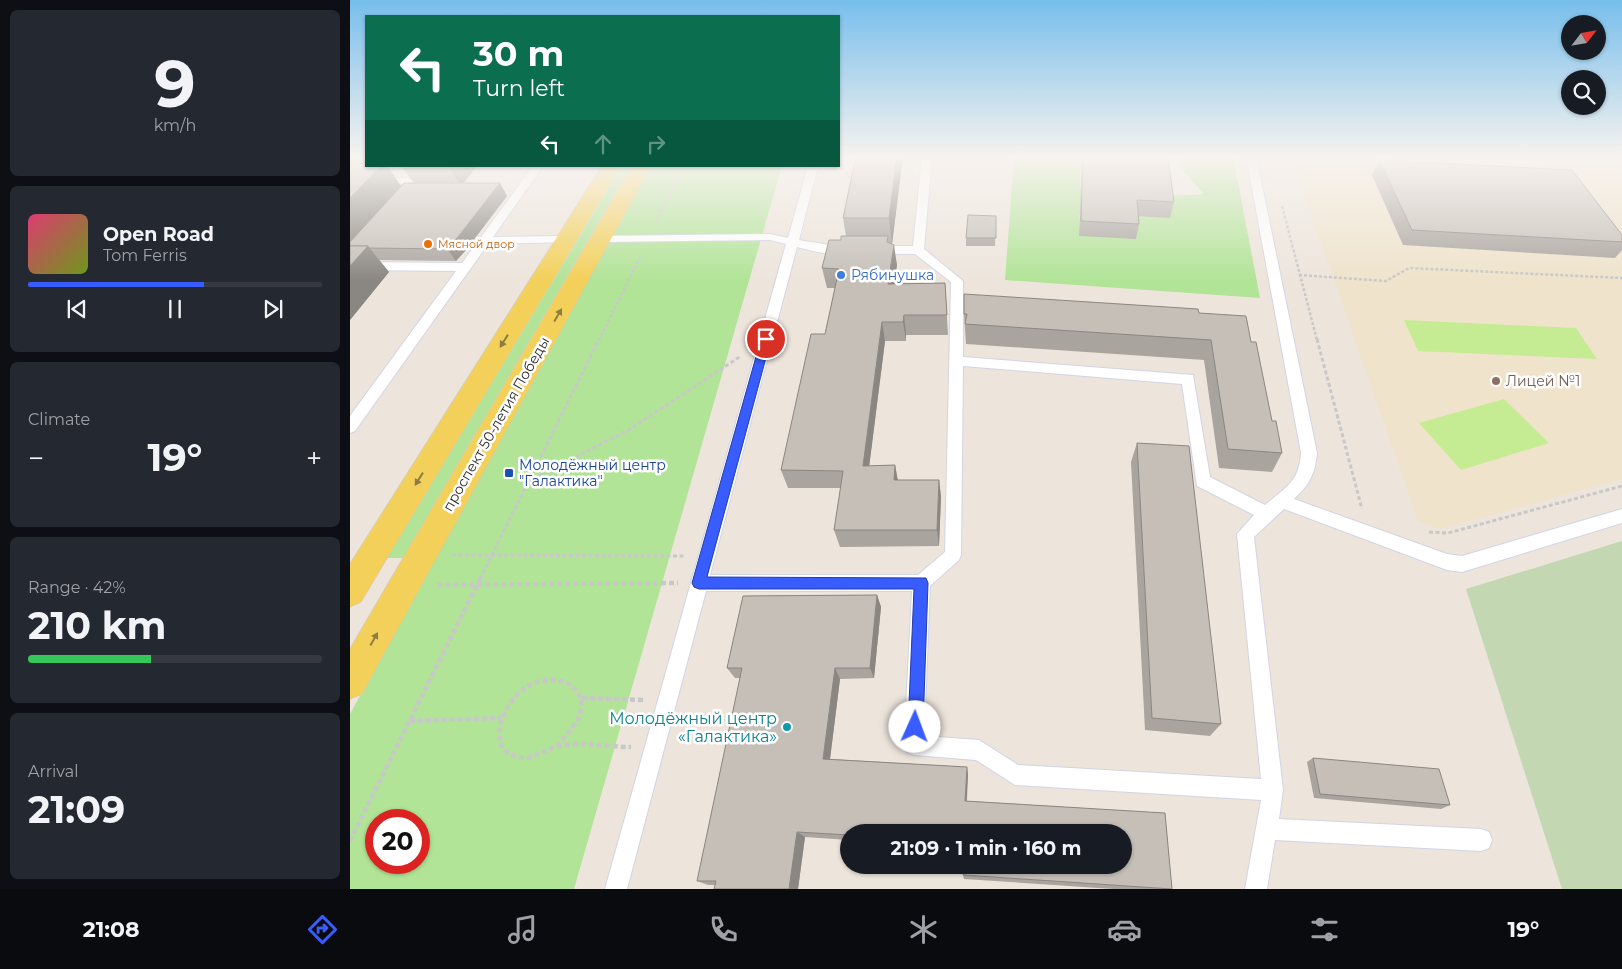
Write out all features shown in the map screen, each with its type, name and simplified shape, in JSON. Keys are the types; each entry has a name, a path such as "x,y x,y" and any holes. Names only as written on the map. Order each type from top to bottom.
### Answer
{"main road":[{"path":"350,592 593,197"},
{"name":"проспект 50-летия Победы","path":"350,682 624,197"}],"lane":[{"path":"390,213 404,197"},
{"path":"350,427 465,267 511,197"},
{"path":"616,889 805,197"},
{"path":"918,250 923,197"},
{"path":"1256,889 1272,790 1245,534 1303,481 1308,470 1309,453 1258,197"},
{"path":"601,239 770,236 827,250 918,250 956,280 954,555 921,583 699,583"},
{"path":"483,241 567,240"},
{"path":"350,266 465,267"},
{"path":"955,361 1188,379 1203,481 1267,514"},
{"path":"1282,501 1447,562 1462,564 1622,516"},
{"path":"921,583 914,745 979,750 1015,775 1272,790"},
{"path":"1266,828 1481,840"}],"path":[{"path":"350,841 668,197"},
{"path":"1281,202 1362,509 1371,513"},
{"path":"1274,274 1386,281 1409,268 1622,278"},
{"path":"529,482 630,429 766,339"},
{"path":"1423,531 1448,533 1622,486"},
{"path":"422,555 706,556"},
{"path":"404,586 699,583"},
{"path":"559,678 570,682 578,688 582,698 577,723 557,746 531,757 518,757 508,752 500,744 498,732 501,718 519,693 546,679 559,678"},
{"path":"582,698 668,700"},
{"path":"410,721 501,718"},
{"path":"557,746 655,748"}],"shaded area":[{"name":"Лицей №1","path":"1305,197 1622,197 1622,479 1440,529 1418,521"}],"green space":[{"path":"603,197 613,197 403,558 387,558"},
{"path":"634,197 773,197 574,889 350,889 350,714"},
{"path":"1011,197 1114,197 1115,217 1079,215 1079,236 1134,216 1165,197 1241,197 1260,298 1005,280"},
{"path":"1404,320 1576,328 1597,359 1418,351"},
{"path":"1504,399 1549,443 1461,470 1419,423"},
{"path":"1622,541 1622,889 1562,889 1466,589"}],"building":[{"path":"391,197 489,197 447,249 369,248 368,246 350,246 350,242"},
{"path":"847,197 892,197 889,218 843,218"},
{"path":"1082,197 1173,197 1174,202 1137,200 1139,224 1081,221"},
{"path":"1397,197 1593,197 1622,235 1622,242 1412,230"},
{"path":"968,215 996,216 996,238 966,238"},
{"path":"841,236 888,236 887,242 894,245 888,284 945,283 947,315 904,315 903,322 882,322 863,466 895,465 894,480 939,480 937,530 834,530 843,471 781,470 811,334 825,334 839,269 822,268 829,240 841,240"},
{"path":"350,246 368,246 350,266"},
{"path":"964,294 1198,309 1199,313 1246,316 1251,342 1256,342 1272,421 1276,421 1282,453 1228,449 1211,340 965,324 967,314 964,314"},
{"path":"1137,443 1189,446 1221,724 1152,718"},
{"path":"877,595 870,668 835,668 823,759 967,767 965,801 1165,813 1172,889 963,875 1132,874 1132,824 840,824 840,834 797,832 789,889 714,889 716,881 697,881 742,668 727,668 743,596"},
{"path":"1313,758 1439,769 1450,805 1320,794"}],"place":[{"name":"Мясной двор","path":"428,244"},
{"name":"Рябинушка","path":"841,275"},
{"name":"Лицей №1","path":"1496,381"},
{"name":"Молодёжный центр \"Галактика\"","path":"509,473"},
{"name":"Молодёжный центр «Галактика»","path":"787,727"}],"route":[{"path":"766,339 699,583 921,583 915,727"}]}
